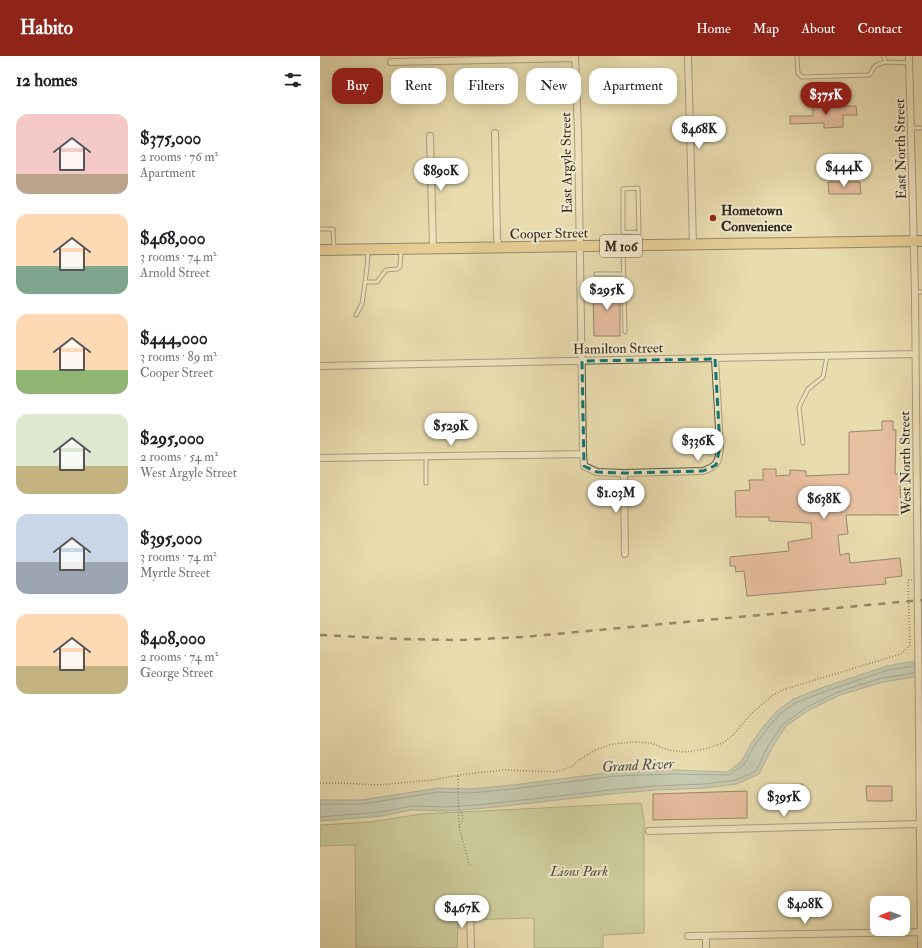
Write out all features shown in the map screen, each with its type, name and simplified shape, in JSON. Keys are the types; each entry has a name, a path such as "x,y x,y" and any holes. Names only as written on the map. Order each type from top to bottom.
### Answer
{"main road":[{"name":"Cooper Street","path":"320,250 918,241"}],"street":[{"path":"688,56 693,244"},
{"name":"East North Street","path":"909,56 911,128 918,241"},
{"path":"391,62 575,57"},
{"name":"East Argyle Street","path":"575,57 584,466 597,472 624,473"},
{"path":"495,133 497,238 499,247"},
{"path":"430,136 433,248"},
{"name":"West North Street","path":"918,241 915,292 921,948"},
{"name":"Hamilton Street","path":"320,366 916,354"},
{"path":"625,554 624,473 703,471 716,465 720,446 715,359"},
{"path":"320,458 583,454"},
{"path":"649,831 920,824"},
{"path":"470,910 471,948"},
{"path":"688,936 921,932"},
{"path":"706,936 706,948"}],"lane":[{"path":"797,56 798,73 802,77 869,75 878,64 886,62 910,63"},
{"path":"883,56 886,62"},
{"path":"911,128 922,128"},
{"path":"638,188 639,232 635,232 623,232 623,189 638,188"},
{"path":"320,229 333,230 334,250"},
{"path":"635,232 635,245"},
{"path":"623,246 625,332"},
{"path":"365,282 377,282 386,270 397,269 400,267 400,248"},
{"path":"356,314 362,304 368,249"},
{"path":"596,274 624,274"},
{"path":"915,292 922,292"},
{"path":"802,444 799,407 808,389 823,377 827,356"},
{"path":"426,456 426,483"}],"path":[{"path":"320,783 378,785 432,780 504,770 555,772 572,767 583,757 613,744 650,742 668,750 685,752 705,749 723,743 733,735 752,713 779,692 902,654 910,645 908,580"},
{"path":"458,776 459,827 470,867"},
{"path":"459,827 463,820 461,810"}],"highlighted area":[{"path":"715,359 720,446 716,465 703,471 624,473 597,472 584,466 582,361"}],"green space":[{"name":"Lions Park","path":"641,803 644,821 644,933 603,935 603,948 534,948 534,918 458,920 457,948 356,948 355,845 320,846 320,825 370,822 421,814"}],"water":[{"name":"Grand River","path":"908,662 922,662 922,676 883,682 840,695 809,710 786,726 772,748 759,774 737,784 706,788 655,790 611,794 487,808 448,811 411,810 382,816 320,821 320,800 362,800 438,788 470,789 615,772 674,770 727,772 741,762 763,727 777,711 793,699 887,666"}],"building":[{"path":"856,106 857,115 843,115 843,127 824,128 824,123 790,124 790,116 813,116 813,107"},
{"path":"828,182 860,182 861,194 829,194"},
{"path":"593,287 620,287 620,336 594,336"},
{"path":"882,421 893,421 893,430 896,430 895,474 900,474 901,515 846,515 848,534 838,535 840,555 849,553 850,563 900,558 902,576 885,578 886,584 747,596 744,571 736,572 735,566 730,566 730,557 789,551 788,542 812,538 811,523 769,521 769,517 736,517 735,491 750,490 749,480 763,480 763,469 776,469 776,476 790,475 790,470 806,471 806,476 849,474 849,432 882,430"},
{"path":"803,784 803,800 774,800 773,785"},
{"path":"866,786 892,786 892,801 867,801"},
{"path":"747,791 747,818 653,820 653,794"}],"railway":[{"path":"320,635 460,640 523,637 922,600"}],"place":[{"name":"Hometown Convenience","path":"713,218"}]}
